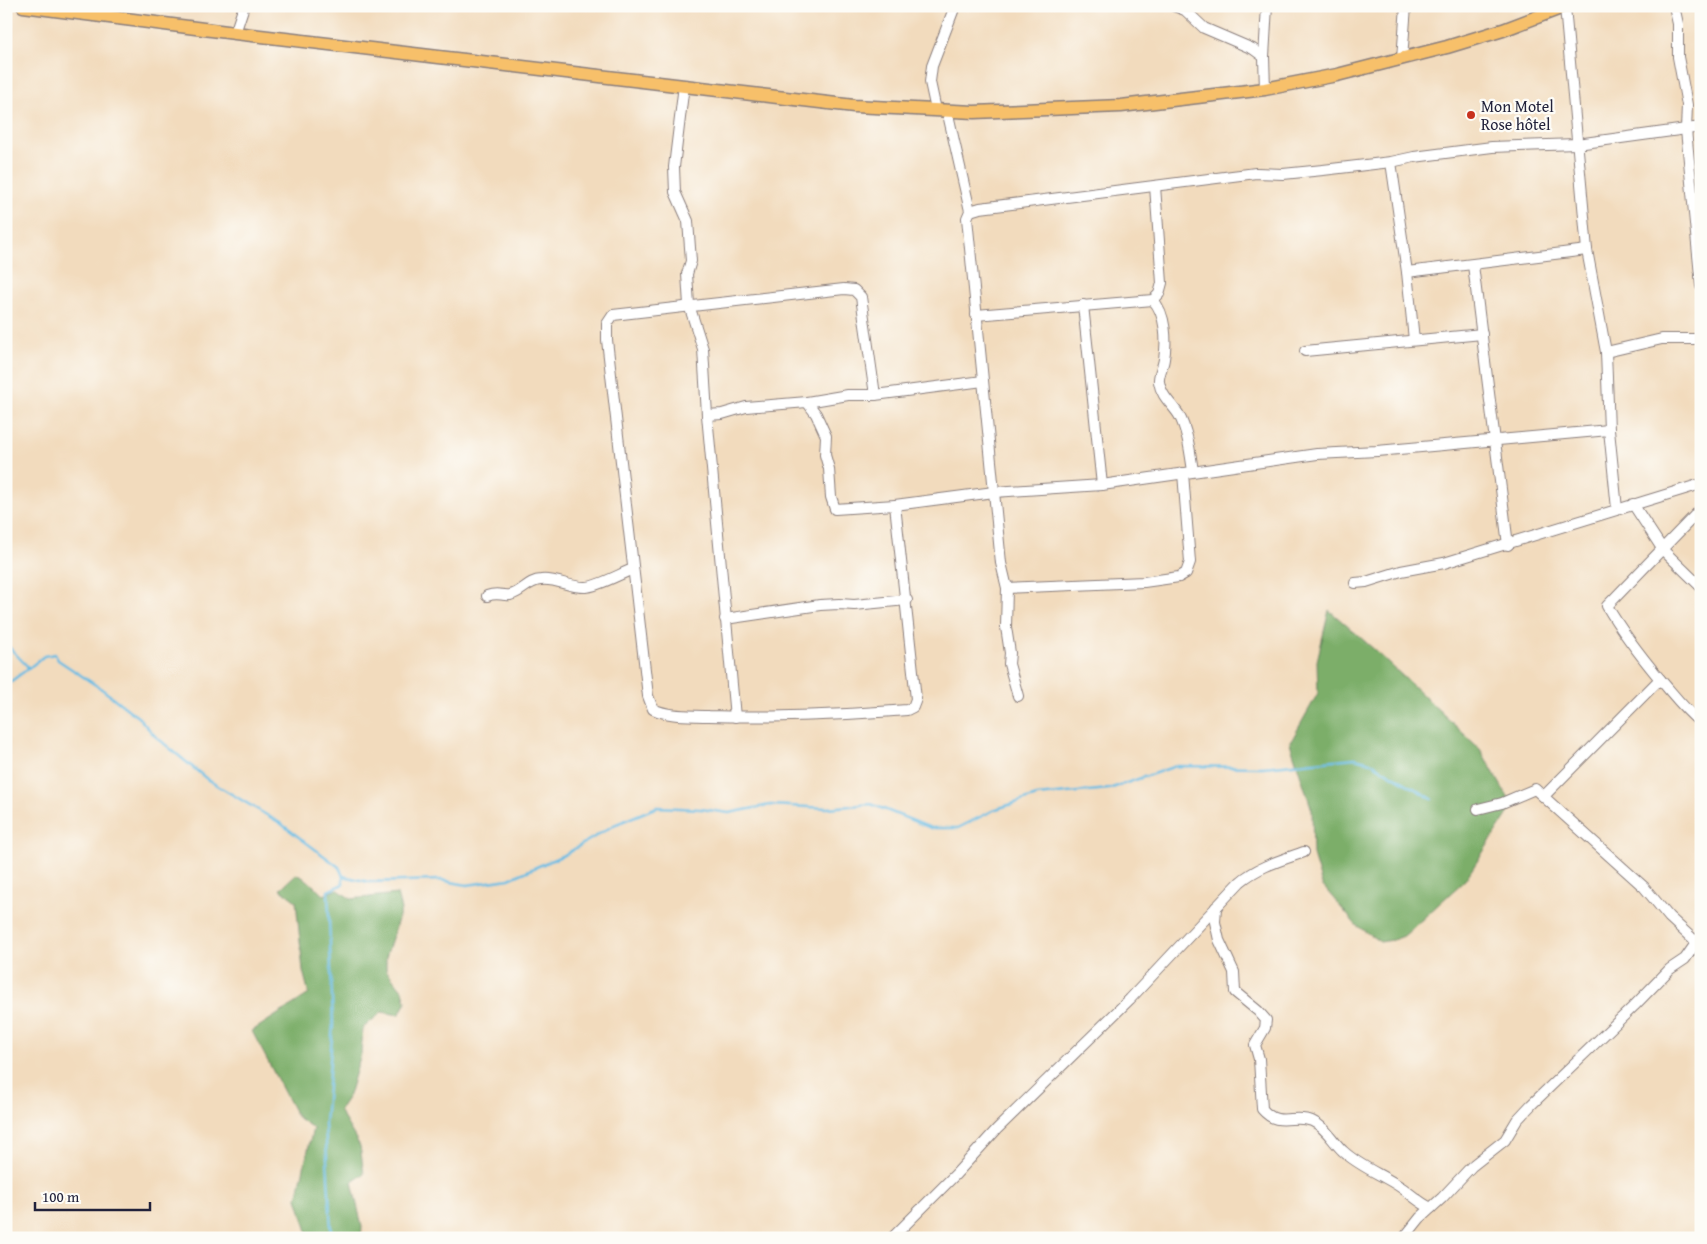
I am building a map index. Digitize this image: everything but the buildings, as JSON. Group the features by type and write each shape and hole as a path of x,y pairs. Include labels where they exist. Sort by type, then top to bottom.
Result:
{"main road":[{"path":"23,6 854,106 1019,111 1121,106 1266,88 1336,75 1478,38 1565,6"}],"street":[{"path":"235,33 244,6"},
{"path":"955,6 932,66 930,82 941,110 970,211 967,218 976,315 1001,563 1007,588 1006,627 1010,653 1009,664 1018,696"},
{"path":"1174,6 1185,10 1204,28 1252,49 1264,57"},
{"path":"1266,88 1264,57 1267,6"},
{"path":"1402,59 1406,6"},
{"path":"1565,6 1587,250 1606,352 1609,430 1617,509"},
{"path":"1674,6 1678,24 1678,57 1687,105 1686,130 1701,286"},
{"path":"684,85 674,167 675,192 688,222 691,261 687,274 689,305 703,349 707,415 735,717"},
{"path":"970,211 980,208 1256,173 1283,174 1391,162 1414,157 1492,147 1577,144 1701,128"},
{"path":"1391,162 1407,272 1414,340"},
{"path":"976,315 1153,300 1159,294 1162,283 1155,186"},
{"path":"1407,272 1587,250"},
{"path":"1473,265 1508,545"},
{"path":"875,395 861,297 854,290 844,289 613,314 607,324 607,340 648,696 653,709 664,714 735,717 860,714 907,710 913,707 916,700 895,505"},
{"path":"1007,588 1144,582 1179,577 1186,573 1190,562 1188,440 1182,422 1162,392 1159,380 1164,359 1165,337 1162,319 1153,300"},
{"path":"1083,305 1102,485"},
{"path":"1305,351 1482,334"},
{"path":"1606,352 1662,339 1701,339"},
{"path":"707,415 722,414 746,407 807,402 848,395 875,395 983,381"},
{"path":"807,402 816,414 826,436 826,455 831,497 835,508 895,505 994,492 1102,485 1317,454 1377,451 1609,430"},
{"path":"1354,583 1366,582 1401,571 1428,567 1508,545 1701,484"},
{"path":"1633,504 1663,550 1701,587"},
{"path":"1701,510 1607,606 1641,657 1682,707 1701,723"},
{"path":"487,596 495,593 510,595 540,579 576,586 594,586 633,569"},
{"path":"726,619 820,605 854,605 906,600"},
{"path":"1544,796 1660,679"},
{"path":"1404,1238 1430,1208 1472,1166 1505,1140 1517,1120 1530,1105 1670,969 1685,959 1694,948 1698,939 1673,921 1644,887 1535,789 1502,803 1478,809"},
{"path":"892,1238 956,1174 997,1129 1130,999 1247,876 1269,864 1304,852"},
{"path":"1216,907 1215,922 1219,940 1234,972 1235,992 1266,1020 1265,1028 1255,1045 1259,1058 1262,1109 1275,1120 1304,1119 1312,1121 1325,1131 1350,1157 1365,1168 1401,1187 1430,1208"}],"green space":[{"path":"1329,610 1376,651 1480,749 1513,806 1465,880 1404,936 1393,940 1380,942 1356,925 1322,885 1313,855 1312,810 1290,743 1318,693 1317,661"},
{"path":"296,874 306,879 324,895 337,889 351,899 397,894 401,910 386,957 386,970 403,991 406,1002 399,1015 382,1012 363,1028 361,1054 349,1095 339,1110 360,1146 364,1174 352,1182 362,1227 361,1238 309,1238 297,1198 313,1128 297,1117 252,1031 309,994 303,971 296,901 280,889"}],"waterway":[{"path":"6,644 29,668 6,685"},
{"path":"29,668 44,656 55,654 58,660 103,690 139,718 155,736 208,780 280,823 339,867 343,876 343,884 328,891 333,1024 325,1124 331,1230 329,1238"},
{"path":"343,876 369,882 440,880 467,885 509,879 566,854 614,825 657,807 701,809 729,813 770,805 828,808 871,804 931,828 958,828 996,809 1037,796 1109,789 1176,766 1263,767 1355,758 1370,762 1432,799"}],"place":[{"name":"Mon Motel Rose hôtel","path":"1471,115"}]}
